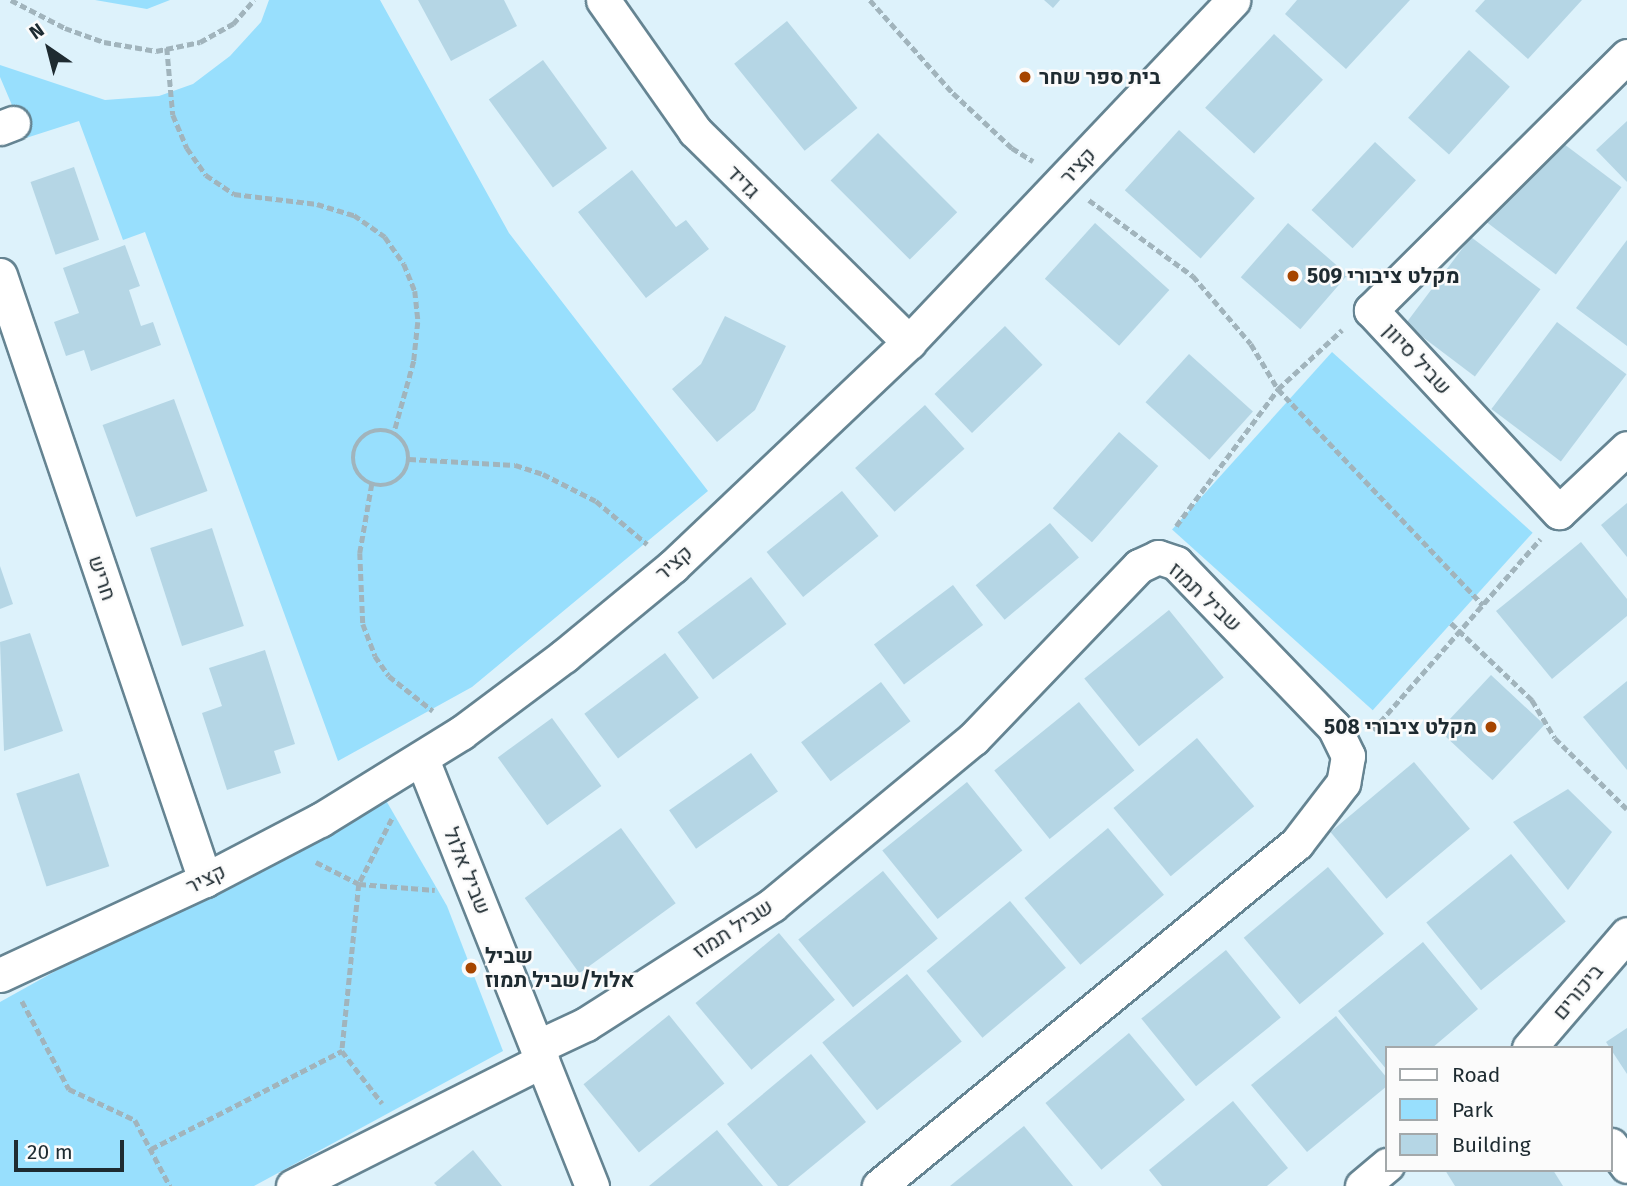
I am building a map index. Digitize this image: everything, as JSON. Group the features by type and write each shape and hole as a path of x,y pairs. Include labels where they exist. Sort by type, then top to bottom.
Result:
{"street":[{"name":"גדיד","path":"603,0 695,131 909,342"},
{"name":"קציר","path":"3,973 205,880 422,759 564,656 673,566 909,342 1233,0"},
{"name":"שביל סיוון","path":"1627,56 1371,310 1559,512 1627,448"},
{"name":"חריש","path":"0,275 205,880"},
{"name":"שביל תמוז","path":"540,1054 772,905 973,739 1139,566 1158,557 1176,564 1334,727 1348,756 1343,783 1297,843 879,1186"},
{"name":"שביל אלול","path":"422,759 592,1186"},
{"name":"ביכורים","path":"1535,1046 1627,934"},
{"path":"293,1186 403,1131 540,1054"},
{"path":"1613,1147 1627,1166"},
{"path":"1362,1186 1386,1166"}],"path":[{"path":"11,0 65,28 104,42 167,48 200,42 222,30 254,0"},
{"path":"870,0 963,102 1012,148 1063,181 1193,276 1251,344 1278,389 1483,605"},
{"path":"167,48 173,115 187,148 206,175 234,194 317,204 354,215 385,237 404,264 415,291 418,322 414,361 394,433"},
{"path":"1158,557 1173,530 1278,389 1326,341"},
{"path":"373,431 394,433 405,442 409,458 397,481 372,484 356,470 355,449 373,431"},
{"path":"409,458 515,465 543,474 596,501 673,566"},
{"path":"372,484 360,553 363,624 375,656 389,676 461,733"},
{"path":"1391,711 1538,541"},
{"path":"1451,624 1532,700 1555,738 1627,809"},
{"path":"394,816 359,884 342,1051 403,1131"},
{"path":"359,884 476,893"},
{"path":"3,973 69,1089 135,1120 170,1186"},
{"path":"151,1149 342,1051"}],"green space":[{"path":"95,0 170,0 147,9"},
{"path":"269,0 380,0 509,233 708,491 472,687 338,761 145,232 123,240 79,121 26,138 0,77 0,65 105,100 159,96 193,84 230,56 261,22"},
{"path":"1332,352 1533,533 1373,710 1172,530"},
{"path":"380,790 447,906 503,1051 254,1186 0,1186 0,1002"}],"building":[{"path":"418,0 504,0 517,26 451,61"},
{"path":"1044,0 1060,0 1053,8"},
{"path":"1297,0 1410,0 1346,69 1285,14"},
{"path":"1485,0 1582,0 1528,59 1475,11"},
{"path":"787,21 857,108 805,151 734,64"},
{"path":"1274,34 1323,80 1254,154 1205,108"},
{"path":"1469,50 1510,87 1449,154 1408,118"},
{"path":"543,60 607,148 553,188 489,99"},
{"path":"1627,121 1627,182 1596,150"},
{"path":"1179,130 1255,198 1201,258 1125,190"},
{"path":"878,133 957,212 910,260 831,180"},
{"path":"1552,135 1621,187 1556,274 1486,222"},
{"path":"1375,142 1416,180 1353,248 1312,210"},
{"path":"74,167 99,240 56,255 31,182"},
{"path":"632,170 676,227 686,220 709,249 646,298 578,212"},
{"path":"1095,223 1169,290 1119,346 1045,279"},
{"name":"מקלט ציבורי 509","path":"1288,223 1348,275 1300,329 1241,277"},
{"path":"1471,237 1540,289 1475,376 1405,324"},
{"path":"1627,240 1627,346 1576,308"},
{"path":"125,245 140,286 129,290 141,326 153,322 161,345 91,371 84,350 66,356 54,322 79,313 63,268"},
{"path":"725,316 786,346 755,410 717,442 672,389 701,364"},
{"path":"1557,322 1626,374 1561,461 1491,409"},
{"path":"1005,326 1043,365 972,433 935,394"},
{"path":"1189,354 1253,412 1209,460 1146,402"},
{"path":"174,399 208,491 136,517 103,425"},
{"path":"925,405 964,449 895,512 855,468"},
{"path":"1119,432 1158,466 1092,542 1053,508"},
{"path":"842,491 879,536 803,597 767,552"},
{"path":"1627,503 1627,557 1601,525"},
{"path":"1050,523 1079,557 1005,620 976,585"},
{"path":"212,528 244,626 182,646 150,548"},
{"path":"1581,542 1627,599 1627,616 1552,679 1496,611"},
{"path":"0,566 13,604 0,609"},
{"path":"751,577 787,624 713,679 678,632"},
{"path":"953,585 983,625 904,685 874,645"},
{"path":"1169,610 1224,678 1139,746 1084,679"},
{"path":"30,633 63,731 4,751 0,642"},
{"path":"265,650 295,744 274,751 281,773 227,790 202,713 222,706 209,668"},
{"path":"665,653 699,698 618,759 584,714"},
{"name":"מקלט ציבורי 508","path":"1491,675 1544,725 1493,780 1439,731"},
{"path":"1627,681 1627,770 1583,717"},
{"path":"881,682 910,721 831,781 801,742"},
{"path":"1079,702 1134,770 1050,839 994,771"},
{"path":"552,718 601,786 547,825 498,757"},
{"path":"1197,738 1254,806 1171,876 1114,808"},
{"path":"751,753 778,792 696,849 669,810"},
{"path":"1414,762 1470,829 1386,899 1331,832"},
{"path":"79,773 109,866 47,887 16,793"},
{"path":"967,782 1022,850 938,919 882,851"},
{"path":"1568,789 1612,832 1568,890 1513,822"},
{"path":"621,828 676,903 579,973 525,898"},
{"path":"1108,828 1164,895 1080,965 1025,898"},
{"path":"1511,854 1566,922 1481,990 1426,923"},
{"path":"1328,867 1384,934 1300,1004 1244,938"},
{"path":"883,871 938,939 853,1007 798,940"},
{"path":"1010,901 1066,968 982,1038 927,971"},
{"path":"779,933 835,1000 751,1070 696,1003"},
{"path":"1423,942 1478,1009 1434,1046 1386,1046 1386,1069 1338,1011"},
{"path":"1226,950 1281,1018 1196,1086 1141,1019"},
{"path":"907,974 962,1042 877,1110 822,1043"},
{"path":"669,1015 724,1083 639,1153 584,1084"},
{"path":"1336,1016 1386,1077 1386,1087 1307,1152 1251,1085"},
{"path":"1627,1028 1627,1074 1613,1053 1613,1046 1609,1046 1606,1042"},
{"path":"1129,1033 1185,1100 1101,1170 1046,1103"},
{"path":"811,1054 866,1122 788,1186 778,1186 727,1124"},
{"path":"1233,1101 1288,1168 1267,1186 1162,1186 1149,1170"},
{"path":"1024,1126 1073,1186 950,1186"},
{"path":"717,1130 763,1186 649,1186"},
{"path":"473,1150 502,1186 437,1186 434,1183"},
{"path":"1446,1172 1554,1172 1563,1186 1455,1186"}],"place":[{"name":"בית ספר שחר","path":"1025,77"},
{"name":"מקלט ציבורי 509","path":"1293,276"},
{"name":"מקלט ציבורי 508","path":"1491,727"},
{"name":"שביל אלול/שביל תמוז","path":"471,968"}]}
